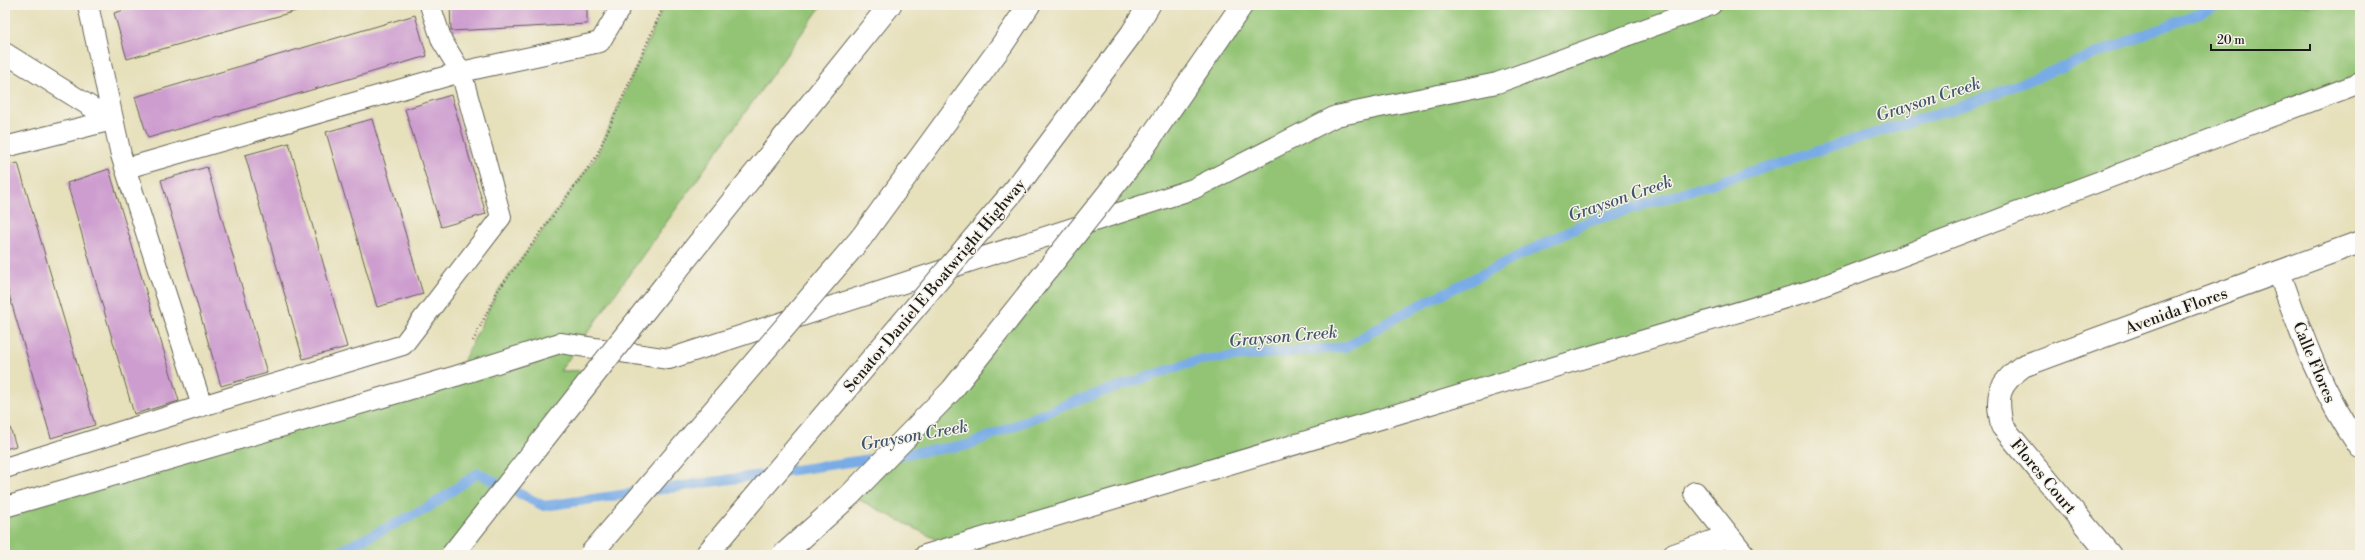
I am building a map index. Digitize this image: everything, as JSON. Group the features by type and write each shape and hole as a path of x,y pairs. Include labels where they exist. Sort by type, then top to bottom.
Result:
{"main road":[{"path":"858,45 881,5"},
{"path":"452,555 665,285 890,5"},
{"path":"590,555 861,238 1002,45 1029,5"},
{"name":"Senator Daniel E Boatwright Highway","path":"706,555 1017,187 1132,33 1149,5"},
{"path":"1140,153 1226,5"},
{"path":"782,555 850,495 952,390 1140,153 1242,5"},
{"name":"Avenida Flores","path":"2001,390 2008,377 2023,366 2360,242"},
{"name":"Calle Flores","path":"2279,272 2308,355 2340,420 2360,448"},
{"name":"Flores Court","path":"2001,390 1997,402 2002,426 2110,555"},
{"path":"1695,493 1744,555"},
{"path":"1674,555 1729,536"}],"lane":[{"path":"88,5 112,120 202,406"},
{"path":"5,468 403,345 501,217 461,72 442,41 430,5"},
{"path":"127,168 461,72 600,42 622,5"},
{"path":"5,507 456,376 560,343 669,358 1193,189 1336,116 1497,82 1680,10 1711,5"},
{"path":"5,53 112,120"},
{"path":"925,555 1812,290 2360,83"},
{"path":"5,147 112,120"}],"path":[{"path":"456,376 497,292 596,157 664,5"}],"green space":[{"path":"664,5 822,5 560,371 598,370 452,555 5,555 5,507 456,376 497,292 596,157"},
{"path":"1242,5 2360,5 2360,83 1812,290 949,546 850,495 952,390"}],"building":[{"path":"142,5 317,5 127,59 114,13"},
{"path":"450,5 587,5 587,24 451,31"},
{"path":"415,15 427,56 148,138 135,97"},
{"path":"451,95 486,214 441,227 405,109"},
{"path":"372,119 423,294 377,307 326,132"},
{"path":"289,143 347,347 303,359 245,155"},
{"path":"18,163 95,425 51,438 5,281 5,166"},
{"path":"207,167 267,373 221,386 161,180"},
{"path":"109,169 179,401 134,414 67,183"},
{"path":"5,412 16,446 5,449"}],"waterway":[{"name":"Grayson Creek","path":"332,555 429,507 478,473 544,506 968,445 1069,403 1199,360 1346,347 1398,316 1585,223 1969,104 2220,5"}]}
